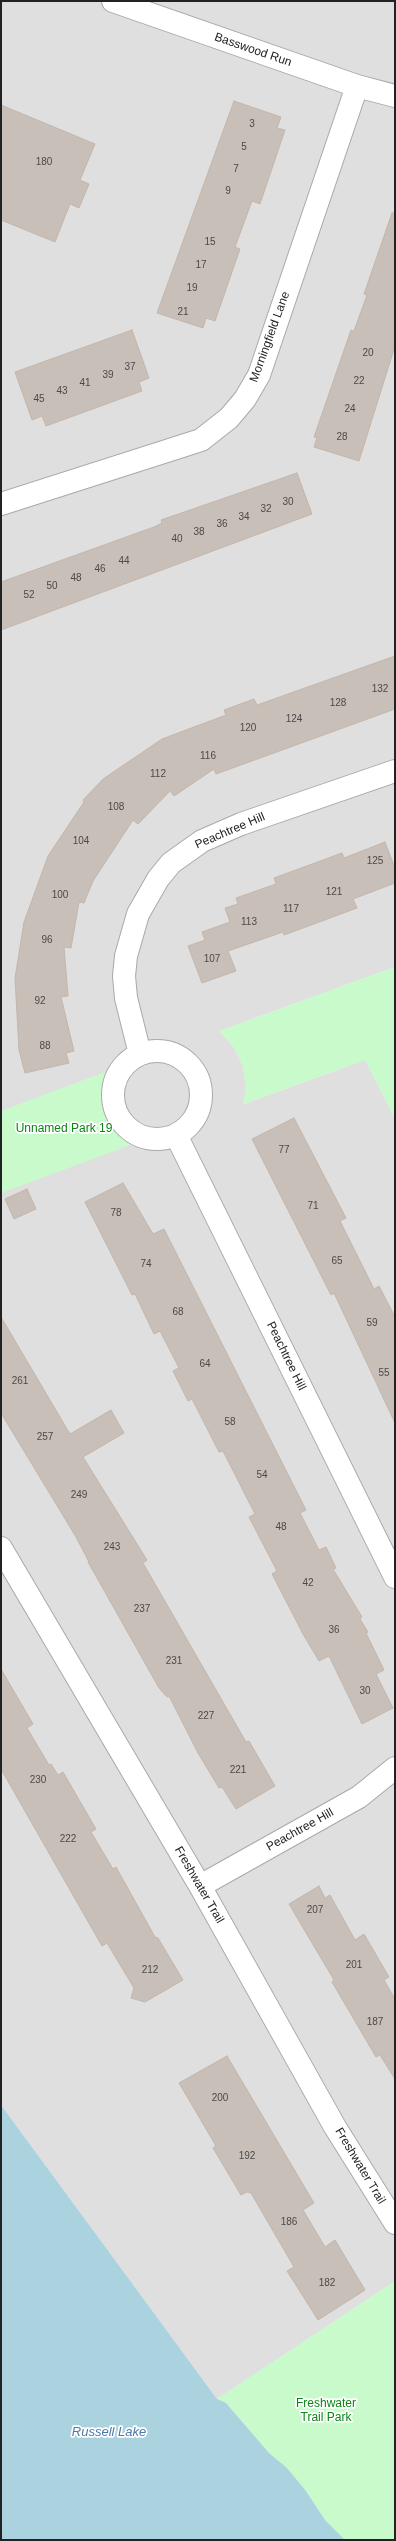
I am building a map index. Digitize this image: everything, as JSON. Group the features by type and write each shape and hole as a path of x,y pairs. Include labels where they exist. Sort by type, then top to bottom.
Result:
{"street":[{"name":"Basswood Run","path":"113,1 357,86 395,96"},
{"name":"Morningfield Lane","path":"1,504 201,440 229,418 246,399 259,375 357,86"},
{"name":"Peachtree Hill","path":"140,1054 126,998 124,976 126,956 138,914 158,879 171,863 202,841 241,824 395,771"},
{"path":"155,1051 170,1052 184,1059 196,1075 200,1084 202,1100 197,1114 188,1126 176,1135 155,1139 135,1133 124,1125 117,1112 113,1100 114,1085 119,1073 128,1062 140,1054 155,1051"},
{"name":"Peachtree Hill","path":"176,1135 395,1577"},
{"name":"Freshwater Trail","path":"1,1548 200,1886 335,2127 395,2223"},
{"name":"Peachtree Hill","path":"200,1886 359,1797 395,1768"}],"shaded area":[{"path":"1,1 395,1 395,967 219,1031 233,1046 243,1066 246,1087 244,1104 365,1060 395,1118 395,2281 217,2399 1,2105"}],"green space":[{"path":"395,967 395,1118 365,1060 243,1104 246,1087 243,1066 233,1046 219,1031"},
{"name":"Unnamed Park 19","path":"105,1072 104,1094 109,1114 118,1130 133,1144 1,1193 1,1111"},
{"name":"Freshwater Trail Park","path":"395,2281 395,2540 345,2540 325,2520 306,2491 287,2468 269,2453 226,2403 217,2399"}],"water":[{"name":"Russell Lake","path":"1,2105 217,2399 226,2403 269,2453 287,2468 306,2491 325,2520 345,2540 1,2540"}],"building":[{"path":"234,101 281,117 277,128 285,130 260,204 252,201 235,247 240,249 215,321 206,318 203,328 157,313"},
{"path":"1,105 95,144 80,180 89,184 79,208 70,204 55,242 1,220"},
{"path":"392,213 395,213 395,346 359,461 314,447 317,438 314,437 351,330 354,331 367,295 364,294"},
{"path":"132,330 149,378 139,382 142,391 46,426 42,416 32,420 15,372"},
{"path":"297,473 312,514 1,630 1,582 154,527 162,523 161,520"},
{"path":"395,656 395,709 216,774 214,769 174,796 170,791 138,824 133,820 93,881 84,903 79,902 71,948 64,947 68,996 61,997 74,1051 66,1053 69,1063 25,1073 19,1050 15,978 24,922 48,856 84,802 83,800 103,779 162,739 226,715 224,710 254,699 257,705"},
{"path":"385,842 395,868 395,883 353,899 357,908 284,935 283,932 228,951 236,971 202,983 188,946 205,940 202,932 230,922 225,908 238,904 236,898 276,884 274,878 342,853 344,858"},
{"path":"294,1118 346,1218 340,1221 374,1289 379,1286 395,1317 395,1423 334,1293 331,1295 252,1139"},
{"path":"123,1183 153,1234 164,1229 306,1510 300,1513 319,1550 326,1547 336,1568 333,1569 362,1617 360,1619 368,1632 366,1633 384,1670 376,1674 393,1708 362,1724 329,1656 319,1661 303,1634 272,1574 277,1571 249,1517 255,1514 223,1451 219,1452 192,1399 188,1401 173,1371 179,1368 160,1331 154,1334 135,1294 132,1295 85,1202"},
{"path":"27,1189 36,1209 14,1219 5,1199"},
{"path":"1,1317 70,1434 111,1410 124,1433 83,1457 147,1560 143,1563 246,1742 249,1741 275,1786 236,1809 222,1787 219,1788 198,1753 169,1696 167,1697 159,1688 88,1562 76,1537 1,1413"},
{"path":"1,1669 33,1724 27,1728 49,1765 51,1764 58,1775 63,1772 96,1829 91,1832 113,1869 116,1867 155,1937 158,1938 183,1980 145,2002 131,1998 134,1988 107,1943 102,1946 1,1769"},
{"path":"319,1886 325,1898 330,1895 355,1940 364,1934 389,1977 384,1980 395,1999 395,2079 380,2055 376,2057 332,1982 334,1980 289,1904"},
{"path":"227,2056 314,2203 303,2210 325,2247 335,2240 365,2290 318,2320 287,2271 294,2267 251,2193 247,2192 241,2195 213,2148 216,2146 179,2083"}]}
